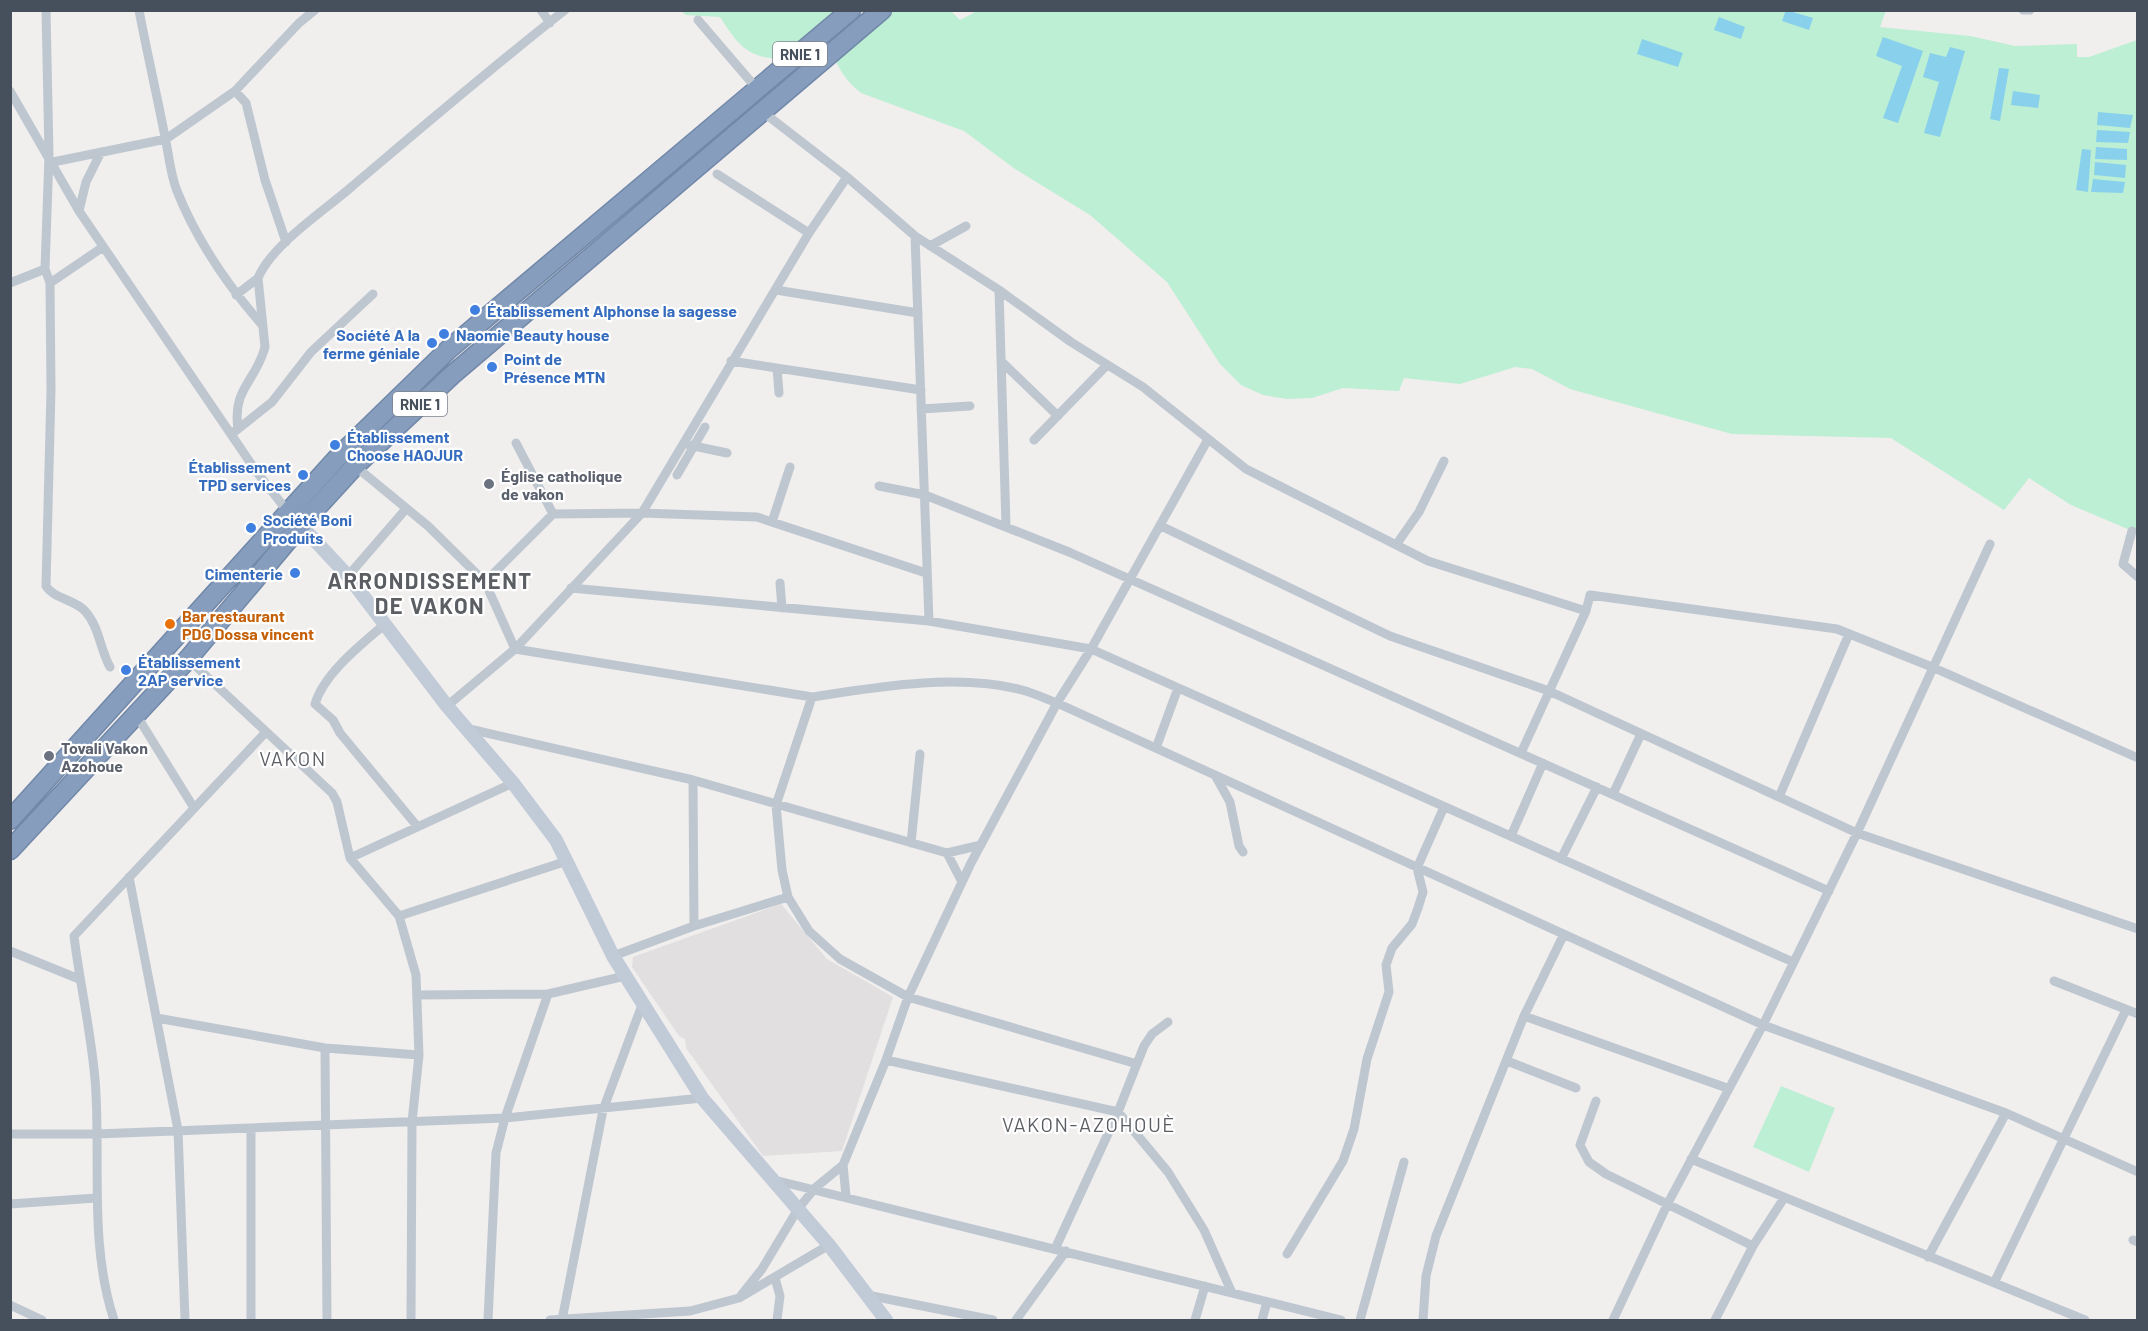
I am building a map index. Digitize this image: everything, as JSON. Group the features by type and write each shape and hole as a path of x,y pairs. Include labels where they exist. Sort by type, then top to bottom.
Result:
{"highway":[{"name":"RNIE 1","path":"10,850 188,659 347,448 420,376 851,10"},
{"name":"RNIE 1","path":"10,820 294,519 452,375 882,10"}],"main road":[{"path":"294,519 348,576 447,706 513,783 556,840 613,956 702,1098 830,1245 886,1320"}],"street":[{"path":"46,10 51,159 45,269 50,283 51,390 46,586 50,592 67,598 83,609 96,631 102,653 110,667"},
{"path":"139,10 166,139 170,169 177,192 210,257 236,295 263,326"},
{"path":"51,159 166,139 236,91 299,23 315,10"},
{"path":"541,10 550,23"},
{"path":"234,431 236,403 262,358 265,347 258,278 262,268 286,242 565,10"},
{"path":"2023,10 2030,10"},
{"path":"698,20 758,90"},
{"path":"10,91 103,247 294,519"},
{"path":"236,91 246,103 265,180 286,242"},
{"path":"763,112 847,177 915,236 1143,387 1207,441 1246,469 1428,561 1586,611"},
{"path":"80,211 86,182 101,152"},
{"path":"717,174 809,233"},
{"path":"677,475 689,445 731,362 809,233 847,177"},
{"path":"930,246 966,226"},
{"path":"915,236 929,621"},
{"path":"50,283 103,247"},
{"path":"10,283 45,269"},
{"path":"236,295 258,278"},
{"path":"776,290 918,313"},
{"path":"999,290 1006,526"},
{"path":"234,431 272,402 311,352 373,294"},
{"path":"1001,361 1058,416"},
{"path":"731,362 921,390"},
{"path":"1034,440 1107,365"},
{"path":"777,368 779,393"},
{"path":"921,409 970,406"},
{"path":"447,706 515,649 642,513 689,445 705,427"},
{"path":"846,1196 843,1165 886,1060 908,997 962,882 1057,703 1091,649 1207,441"},
{"path":"516,443 553,514"},
{"path":"689,445 727,453"},
{"path":"1396,545 1419,512 1444,461"},
{"path":"354,466 405,510 428,526 485,582 515,649"},
{"path":"772,522 790,467"},
{"path":"879,486 924,495 1006,526 1130,579 1829,891"},
{"path":"348,576 405,510"},
{"path":"485,582 553,514 642,513 757,517 926,573"},
{"path":"1161,526 1390,636 1549,691 1857,833 2138,929"},
{"path":"2132,531 2123,564 2138,577"},
{"path":"1613,1320 1668,1203 1727,1088 1763,1025 1829,891 1990,544"},
{"path":"780,583 782,608"},
{"path":"571,588 929,621 1091,649 1793,962"},
{"path":"1521,753 1586,611 1590,595 1837,629 1932,667 2138,758"},
{"path":"385,624 343,662 318,694 315,704 333,720 340,733 417,826"},
{"path":"1779,797 1849,634"},
{"path":"515,649 812,697 860,689 933,683 986,684 1022,690 1057,703 1763,1025 2006,1113 2138,1172"},
{"path":"188,659 332,793 337,802 350,858 399,916 416,975 417,996 418,1055 412,1122 411,1320"},
{"path":"1156,748 1178,688"},
{"path":"812,697 776,805 782,870 788,897 809,931 840,959 908,997 1137,1064"},
{"path":"137,716 194,808"},
{"path":"465,728 693,780 947,853 981,845"},
{"path":"114,1320 104,1289 96,1198 96,1092 74,936 266,732"},
{"path":"1612,794 1641,735"},
{"path":"911,843 920,754"},
{"path":"1510,836 1543,763"},
{"path":"1215,775 1230,802 1239,846 1243,852"},
{"path":"693,780 694,926"},
{"path":"350,858 513,783"},
{"path":"1561,859 1597,787"},
{"path":"1287,1254 1343,1161 1354,1129 1367,1059 1389,992 1386,965 1392,948 1412,924 1423,891 1417,868 1444,807"},
{"path":"947,853 962,882"},
{"path":"399,916 567,861"},
{"path":"129,877 178,1130 185,1320"},
{"path":"613,956 694,926 788,897"},
{"path":"1423,1320 1426,1276 1436,1236 1524,1016 1564,934"},
{"path":"10,951 79,979"},
{"path":"417,996 548,994 625,976"},
{"path":"2054,981 2138,1014"},
{"path":"488,1320 496,1153 505,1118 548,994"},
{"path":"562,1320 603,1110 642,1005"},
{"path":"1994,1283 2126,1010"},
{"path":"1524,1016 1727,1088"},
{"path":"157,1018 326,1048 418,1055"},
{"path":"1055,1249 1118,1112 1137,1064 1152,1034 1168,1022"},
{"path":"326,1048 327,1320"},
{"path":"886,1060 1118,1112 1168,1172 1204,1230 1232,1293"},
{"path":"1507,1061 1576,1088"},
{"path":"10,1134 97,1134 505,1118 603,1110 702,1098"},
{"path":"1596,1101 1580,1145 1585,1157 1606,1174 1754,1246"},
{"path":"1928,1257 2006,1113"},
{"path":"251,1128 251,1320"},
{"path":"1691,1159 2085,1320"},
{"path":"1360,1320 1404,1162"},
{"path":"739,1298 762,1269 798,1209 815,1188 843,1165"},
{"path":"774,1180 815,1188 1341,1320"},
{"path":"10,1204 96,1198"},
{"path":"1715,1320 1754,1246 1784,1198"},
{"path":"550,1320 690,1311 739,1298 830,1245"},
{"path":"1016,1320 1066,1251"},
{"path":"775,1278 780,1296 777,1320"},
{"path":"1196,1320 1205,1286"},
{"path":"867,1294 993,1320"},
{"path":"1262,1320 1267,1302"},
{"path":"10,1305 42,1320"}],"shaded area":[{"path":"781,904 827,959 893,997 842,1151 763,1156 686,1048 685,1039 679,1036 632,967 633,957"}],"green space":[{"path":"877,10 951,11 960,20 979,10 1886,10 1880,27 1970,36 2015,46 2077,44 2077,57 2089,57 2137,40 2137,533 2071,505 2029,478 2004,510 1891,438 1732,434 1570,389 1532,369 1515,367 1460,384 1404,378 1399,391 1343,388 1312,398 1287,399 1263,395 1241,385 1220,364 1167,282 1090,215 1015,169 964,131 861,93 851,84 839,68 832,49"},
{"path":"681,11 842,11 784,59 761,56 745,48 720,17 686,15"},
{"path":"1781,1086 1835,1108 1809,1172 1753,1147"}],"water":[{"path":"1786,10 1813,18 1809,30 1782,21"},
{"path":"1719,17 1745,27 1741,39 1714,30"},
{"path":"1883,37 1923,51 1898,123 1883,118 1902,66 1876,56"},
{"path":"1642,39 1683,53 1678,67 1637,54"},
{"path":"1950,47 1965,51 1940,137 1924,133 1939,82 1923,77 1930,53 1946,57"},
{"path":"1999,68 2009,69 2000,121 1990,119"},
{"path":"2013,91 2040,95 2038,108 2011,105"},
{"path":"2098,112 2133,115 2130,128 2097,125"},
{"path":"2097,130 2130,132 2128,143 2096,142"},
{"path":"2096,147 2127,149 2127,160 2095,159"},
{"path":"2082,149 2091,150 2088,192 2076,190"},
{"path":"2095,162 2126,165 2125,178 2094,175"},
{"path":"2093,179 2125,182 2123,193 2091,192"}],"place":[{"name":"Établissement Alphonse la sagesse","path":"475,310"},
{"name":"Naomie Beauty house","path":"444,334"},
{"name":"Société A la ferme géniale","path":"432,343"},
{"name":"Point de Présence MTN","path":"492,367"},
{"name":"Établissement Choose HAOJUR","path":"335,445"},
{"name":"Établissement TPD services","path":"303,475"},
{"name":"Église catholique de vakon","path":"489,484"},
{"name":"Société Boni Produits","path":"251,528"},
{"name":"Cimenterie","path":"295,573"},
{"name":"Bar restaurant PDG Dossa vincent","path":"170,624"},
{"name":"Établissement 2AP service","path":"126,670"},
{"name":"Tovali Vakon Azohoue","path":"49,756"}],"district":[{"name":"ARRONDISSEMENT DE VAKON","path":"430,592"},
{"name":"VAKON","path":"293,758"},
{"name":"VAKON-AZOHOUÈ","path":"1089,1124"}]}
